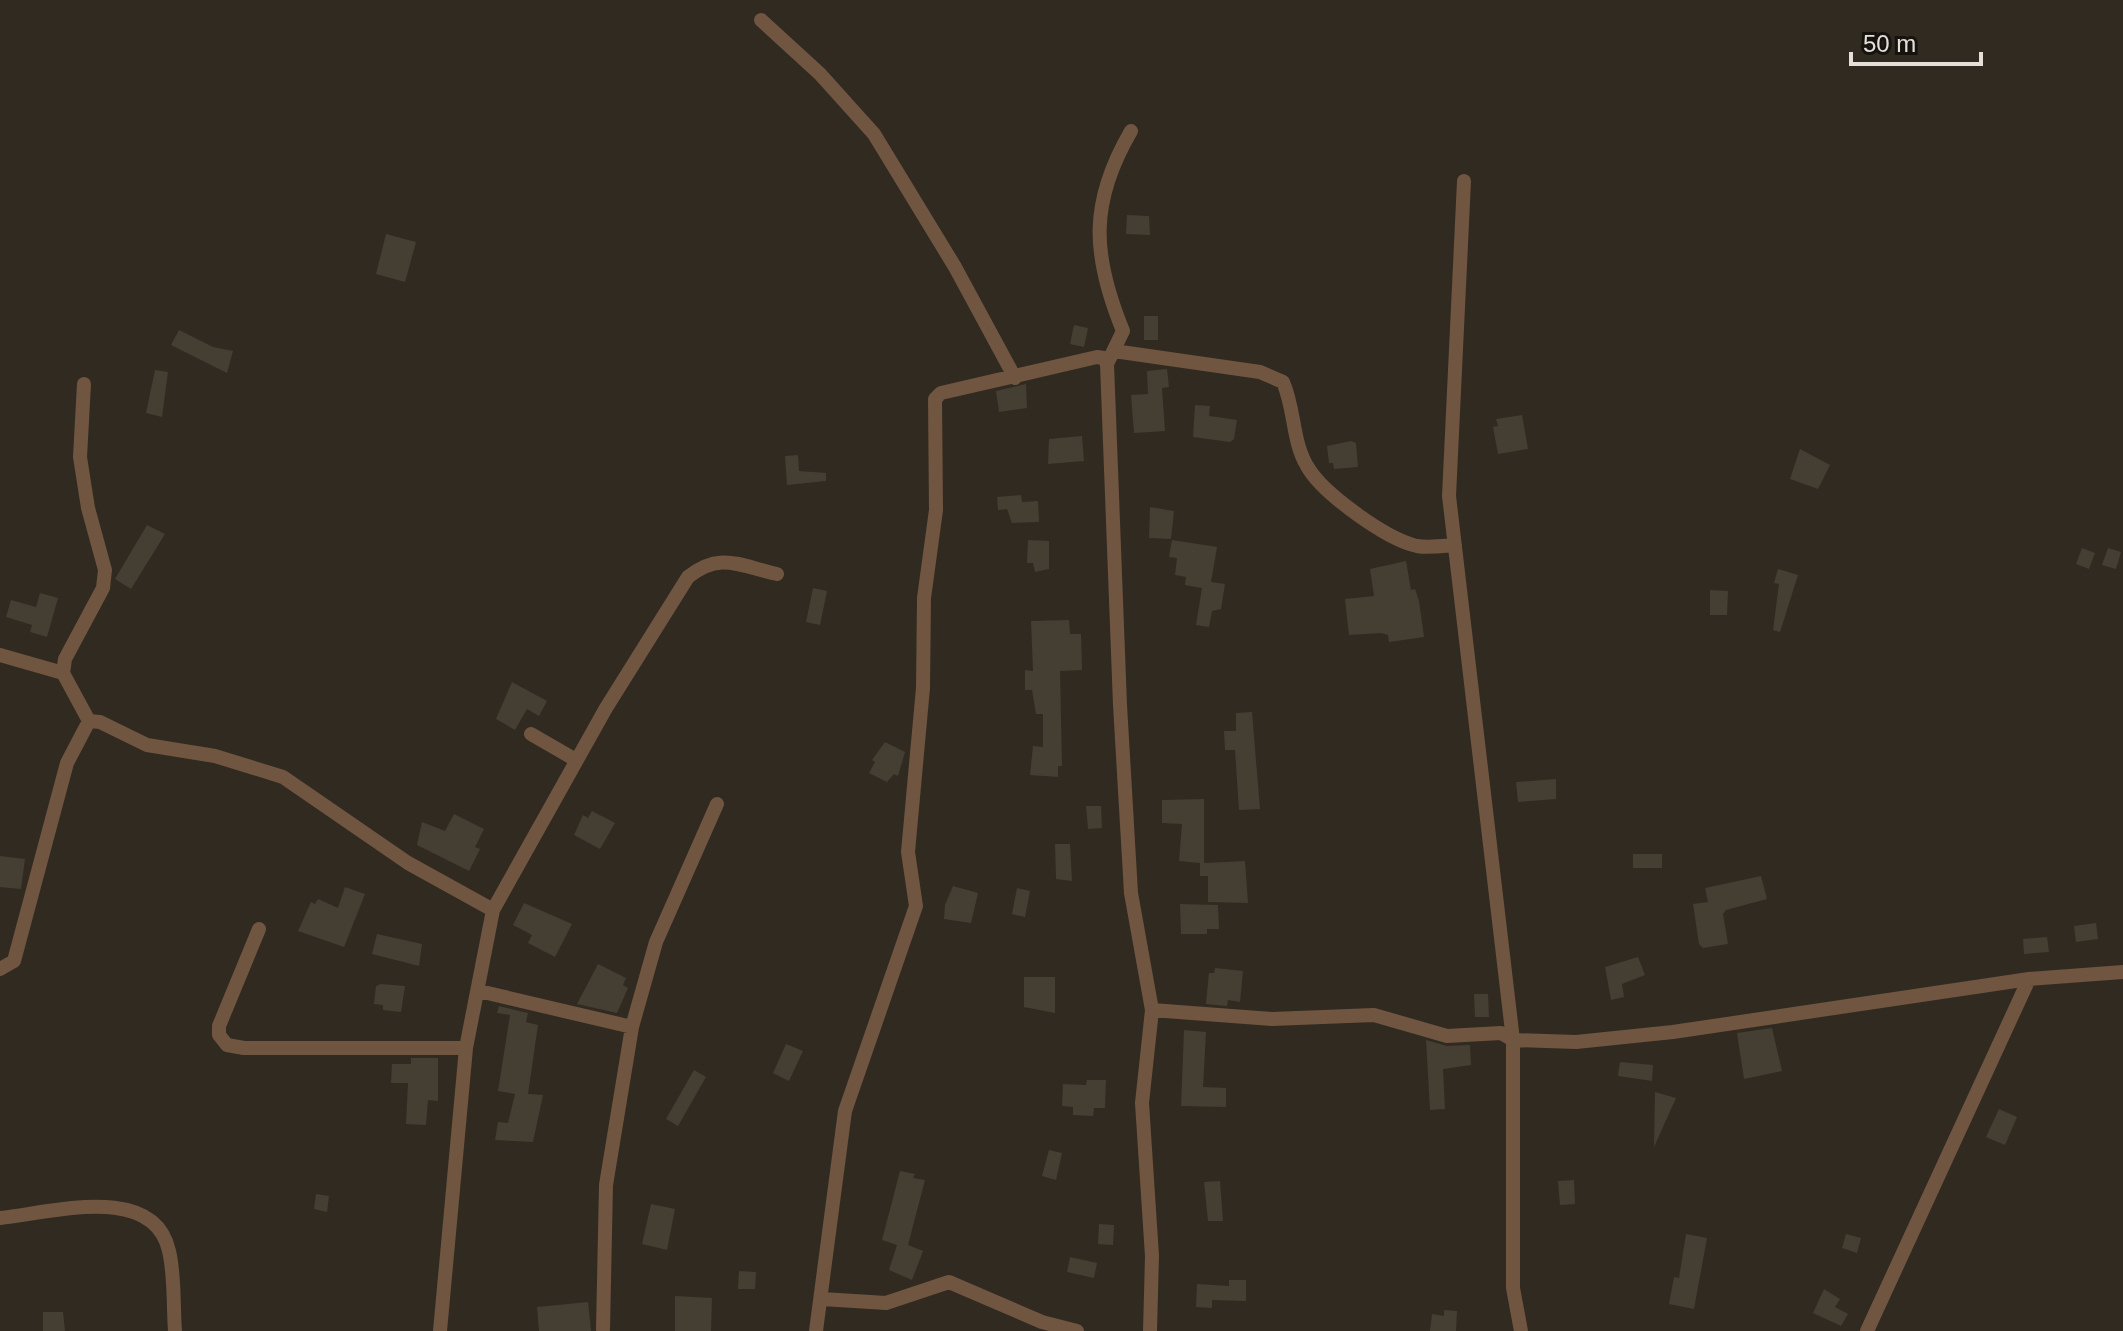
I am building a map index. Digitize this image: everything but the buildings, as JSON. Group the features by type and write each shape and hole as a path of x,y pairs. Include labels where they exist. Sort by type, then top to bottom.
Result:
{"street":[{"path":"761,20 820,74 874,134 955,267 1015,378"},
{"path":"1131,131 1113,162 1101,203 1099,255 1123,331 1110,358 1120,705 1131,893 1152,1010 1142,1103 1152,1256 1150,1331"},
{"path":"1464,181 1449,496 1513,1040 1513,1288 1521,1331"},
{"path":"816,1331 845,1111 916,906 908,852 923,688 924,598 936,510 935,399 941,393 1097,357 1260,372 1283,382 1293,403 1298,442 1307,467 1332,493 1394,536 1419,546 1455,545"},
{"path":"84,384 80,457 88,508 105,570 103,588 65,659 63,673 89,721"},
{"path":"440,1331 466,1048 493,910 576,760 688,577 705,563 721,561 777,574"},
{"path":"0,655 63,673"},
{"path":"89,721 100,722 147,745 215,756 283,777 408,863 493,910"},
{"path":"0,969 14,961 67,763 89,721"},
{"path":"531,734 576,760"},
{"path":"603,1329 606,1185 632,1027 656,942 717,804"},
{"path":"259,929 219,1026 219,1035 227,1045 244,1048 466,1048"},
{"path":"1152,1010 1272,1019 1374,1015 1447,1036 1501,1033 1513,1040 1576,1042 1673,1032 2029,979 2123,972"},
{"path":"1867,1331 2029,979"},
{"path":"479,991 632,1027"},
{"path":"0,1218 115,1206 146,1215 158,1224 169,1250 175,1331"},
{"path":"822,1299 886,1303 949,1282 1042,1322 1077,1331"}]}
